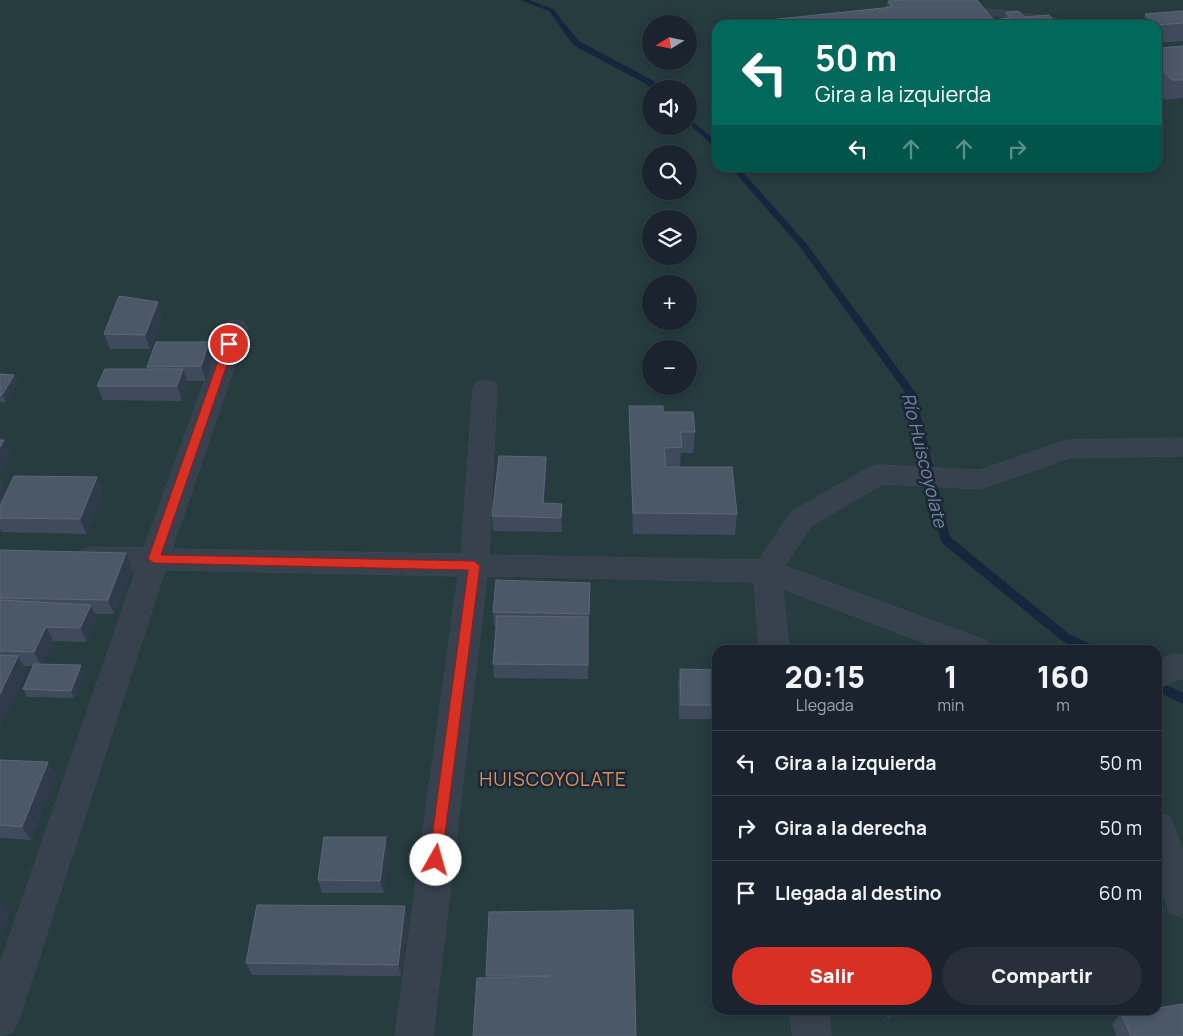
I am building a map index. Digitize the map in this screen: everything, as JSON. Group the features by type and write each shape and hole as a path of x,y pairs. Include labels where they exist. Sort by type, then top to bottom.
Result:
{"street":[{"path":"0,1019 154,559 236,327"},
{"path":"414,1036 474,566 484,388"},
{"path":"774,645 767,571 801,519 879,474 980,480 1067,449 1183,447"},
{"path":"67,557 767,571 963,645"},
{"path":"1162,840 1183,901"},
{"path":"810,1015 812,1036"}],"lane":[{"path":"952,10 978,10 1040,20"},
{"path":"1162,23 1183,21"}],"green space":[{"path":"0,0 1183,0 1183,1036 0,1036"}],"building":[{"path":"977,0 994,20 769,20 892,7 888,1"},
{"path":"1018,11 1025,17 1049,15 1054,20 994,20 1010,18 1006,12"},
{"path":"1183,11 1183,23 1162,25 1162,20 1151,20 1145,14"},
{"path":"1183,46 1183,80 1172,80 1162,69 1162,48"},
{"path":"119,296 158,302 145,335 104,334"},
{"path":"156,342 209,342 201,366 147,367"},
{"path":"105,369 183,369 177,386 97,386"},
{"path":"0,374 14,375 2,395 0,395"},
{"path":"629,406 663,406 663,412 693,412 695,432 680,432 682,447 664,448 666,467 732,467 737,514 633,513"},
{"path":"499,456 546,457 543,503 562,504 561,518 492,516"},
{"path":"14,476 97,477 80,519 0,518 0,506"},
{"path":"0,550 126,553 108,600 0,598"},
{"path":"496,580 590,583 589,614 493,612"},
{"path":"0,600 91,605 80,628 46,627 34,652 0,651"},
{"path":"497,616 588,617 588,665 493,664"},
{"path":"0,655 18,656 0,694"},
{"path":"34,664 81,665 71,691 23,689"},
{"path":"680,669 712,670 712,705 681,705"},
{"path":"0,760 48,762 22,827 0,825"},
{"path":"324,837 386,837 380,881 318,880"},
{"path":"257,905 405,906 398,965 246,963"},
{"path":"633,910 636,1036 473,1036 477,978 549,976 486,976 489,912"},
{"path":"1183,1004 1183,1036 1131,1036 1122,1015 1162,1015 1162,1007"}],"waterway":[{"name":"Río Huiscoyolate","path":"523,0 551,10 576,43 645,80"},
{"name":"Río Huiscoyolate","path":"697,128 712,142"},
{"name":"Río Huiscoyolate","path":"739,172 803,245 910,392 945,539 1065,637 1080,645"},
{"name":"Río Huiscoyolate","path":"1162,688 1183,699"}],"district":[{"name":"HUISCOYOLATE","path":"553,779"}],"route":[{"path":"229,344 154,559 474,566 436,860"}]}
